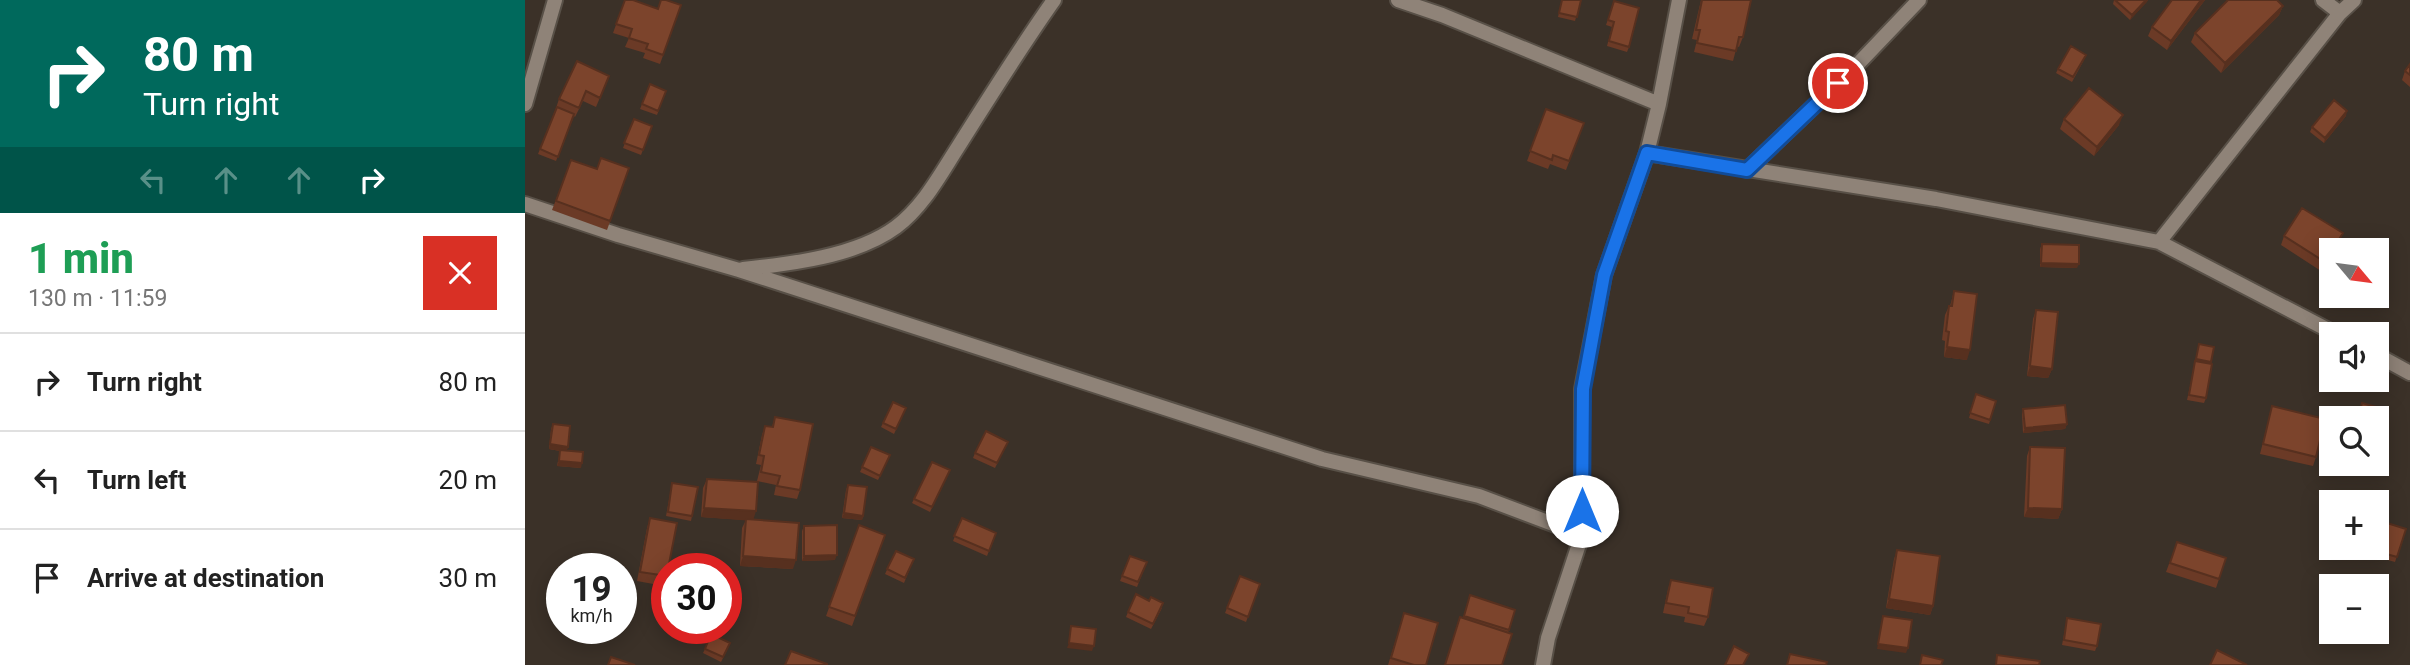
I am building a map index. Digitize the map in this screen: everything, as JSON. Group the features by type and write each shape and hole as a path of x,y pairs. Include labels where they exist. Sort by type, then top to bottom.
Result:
{"street":[{"path":"525,104 555,0"},
{"path":"739,270 819,258 867,242 896,227 924,199 1053,0"},
{"path":"1398,0 1442,15 1659,104"},
{"path":"1543,665 1548,638 1582,535 1583,389 1604,275 1647,153 1679,0"},
{"path":"1747,170 1857,65 1919,0"},
{"path":"2323,0 2340,13"},
{"path":"2159,242 2340,13 2354,0"},
{"path":"1647,153 1936,199 2159,242 2319,325"},
{"path":"525,205 739,270 1231,427 1322,459 1479,496 1582,535"},
{"path":"2389,362 2410,373"}],"building":[{"path":"625,0 633,0 658,9 661,0 681,5 663,55 646,49 648,44 629,38 632,29 616,24"},
{"path":"1562,0 1581,0 1577,17 1559,13"},
{"path":"1702,0 1751,0 1743,37 1739,37 1736,51 1697,43 1700,30 1696,30"},
{"path":"2115,0 2146,0 2132,15"},
{"path":"2172,0 2201,0 2171,41 2152,27"},
{"path":"2228,0 2277,0 2283,6 2225,63 2195,33"},
{"path":"1614,1 1639,8 1629,47 1609,41 1614,22 1608,20"},
{"path":"2071,46 2086,55 2073,77 2058,69"},
{"path":"577,61 609,76 600,98 586,91 579,108 559,99"},
{"path":"650,84 666,91 658,111 642,104"},
{"path":"2089,88 2123,115 2097,147 2064,119"},
{"path":"2334,100 2347,111 2325,138 2312,127"},
{"path":"557,107 574,114 558,157 540,149"},
{"path":"1546,109 1584,123 1569,161 1553,155 1552,160 1530,151"},
{"path":"634,119 652,126 643,150 624,143"},
{"path":"601,158 629,168 610,221 556,201 571,160 597,169"},
{"path":"2302,208 2343,233 2340,238 2319,238 2319,258 2284,236"},
{"path":"2042,244 2079,245 2079,264 2041,263"},
{"path":"1954,291 1977,294 1970,350 1947,347 1949,306 1952,306"},
{"path":"2036,310 2058,312 2052,369 2030,366"},
{"path":"2199,344 2214,347 2211,362 2196,359"},
{"path":"2195,361 2212,364 2206,398 2189,395"},
{"path":"1976,394 1996,401 1990,420 1970,413"},
{"path":"893,402 906,408 896,429 883,423"},
{"path":"2065,405 2067,424 2025,428 2023,409"},
{"path":"2272,406 2319,418 2316,457 2263,444"},
{"path":"775,417 813,424 800,490 777,486 780,476 761,472 764,456 759,455 765,426 773,427"},
{"path":"553,424 570,426 568,447 550,444"},
{"path":"986,431 1008,442 997,463 975,453"},
{"path":"871,447 890,455 880,476 862,467"},
{"path":"2030,447 2065,448 2062,509 2028,508"},
{"path":"560,450 583,452 582,463 559,461"},
{"path":"932,462 950,470 932,507 914,499"},
{"path":"707,479 758,482 756,511 704,508"},
{"path":"672,483 698,487 692,516 668,512"},
{"path":"848,485 867,487 863,516 844,513"},
{"path":"650,518 677,523 671,553 651,553 651,574 640,572"},
{"path":"962,518 996,533 989,551 954,536"},
{"path":"746,519 799,523 796,560 743,556"},
{"path":"2389,524 2406,529 2397,557 2389,555"},
{"path":"837,525 837,555 804,556 804,526"},
{"path":"859,525 885,535 855,616 829,607"},
{"path":"2177,542 2226,558 2219,579 2170,563"},
{"path":"1897,550 1940,556 1933,606 1889,599"},
{"path":"896,551 914,559 905,578 887,569"},
{"path":"1130,556 1147,562 1138,582 1122,576"},
{"path":"1240,576 1260,584 1248,617 1227,608"},
{"path":"1671,580 1713,588 1708,617 1688,613 1689,607 1666,603"},
{"path":"1136,594 1149,601 1151,597 1163,603 1153,624 1128,612"},
{"path":"1470,595 1515,610 1509,630 1464,616"},
{"path":"1404,613 1438,623 1426,665 1414,665 1391,658"},
{"path":"1883,616 1912,620 1908,648 1878,644"},
{"path":"1460,617 1512,634 1502,665 1445,665"},
{"path":"2067,618 2101,624 2097,646 2064,640"},
{"path":"1071,626 1096,629 1094,646 1069,643"},
{"path":"707,644 730,644 723,657 705,649"},
{"path":"1734,646 1749,654 1743,665 1725,665"},
{"path":"2217,650 2247,665 2210,665"},
{"path":"791,651 827,664 827,665 785,665"},
{"path":"1790,654 1827,662 1826,665 1787,665"},
{"path":"1922,655 1943,660 1941,665 1920,665"},
{"path":"1997,655 2040,661 2039,665 1996,665"},
{"path":"611,657 635,665 608,665"}],"route":[{"path":"1582,511 1583,389 1604,275 1647,153 1747,170 1838,83"}]}
